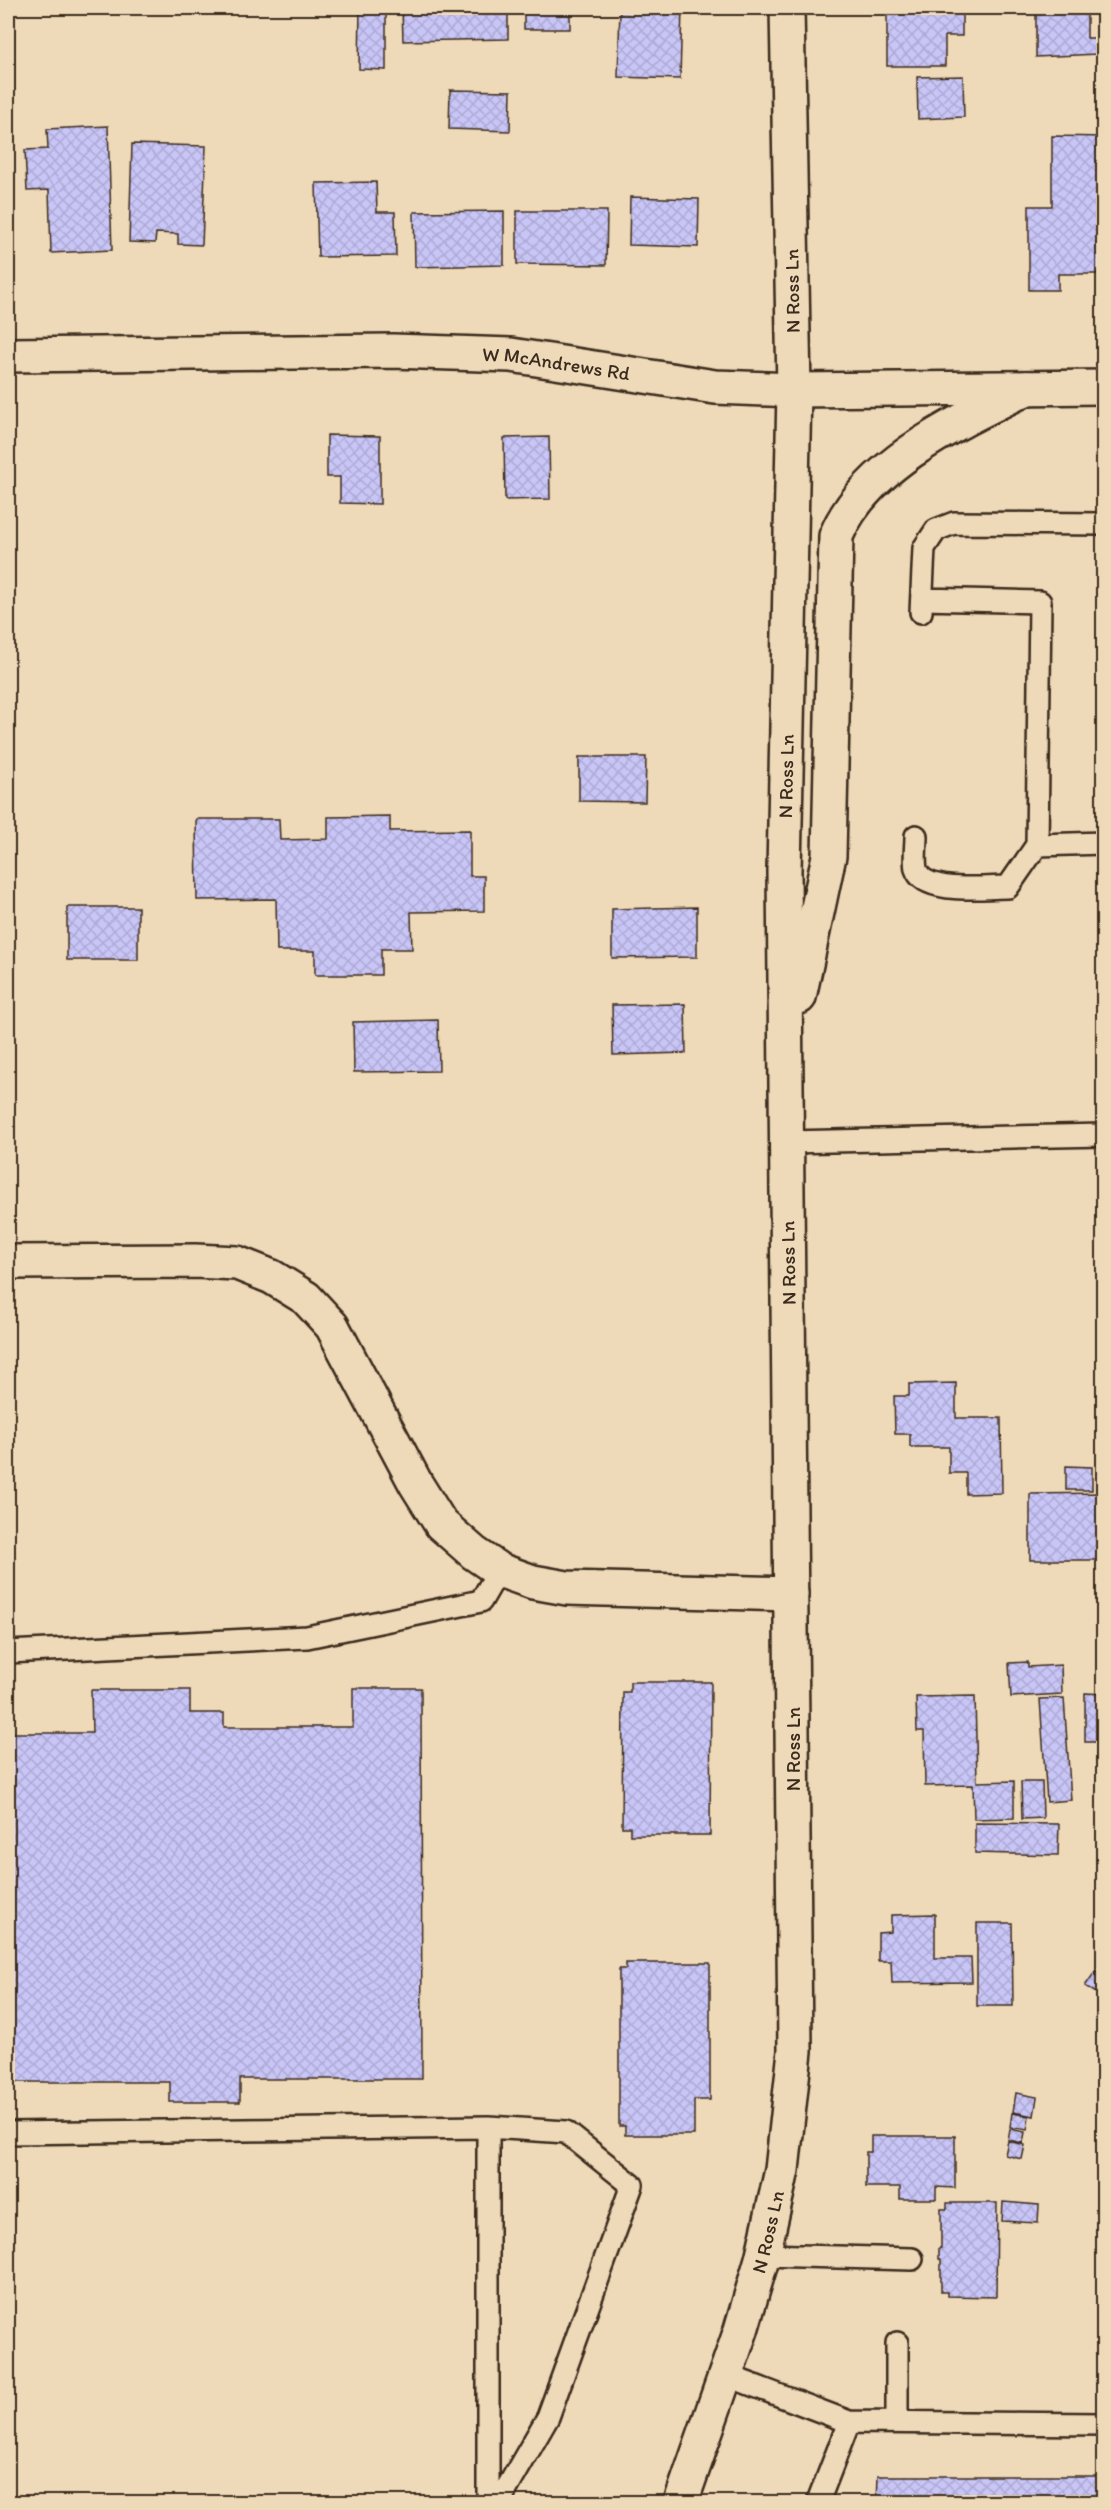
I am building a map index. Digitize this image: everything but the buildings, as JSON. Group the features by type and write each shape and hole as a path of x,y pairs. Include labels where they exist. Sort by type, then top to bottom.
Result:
{"main road":[{"name":"N Ross Ln","path":"681,2502 726,2375 763,2255 782,2170 795,2051 784,871 794,390 787,8"},
{"name":"W McAndrews Rd","path":"8,355 393,351 512,355 715,387 794,390 1104,387"},
{"path":"787,1055 829,856 836,536 844,517 860,497 896,463 929,438 1027,388"},
{"path":"8,1262 195,1261 237,1263 272,1277 306,1298 332,1326 416,1484 441,1524 474,1553 499,1570 533,1582 567,1588 791,1594"}],"lane":[{"path":"916,836 916,869 927,882 942,887 1008,887 1037,845 1040,602 922,606 924,548 936,530 954,523 1104,524"},
{"path":"1037,845 1104,843"},
{"path":"787,1142 1104,1135"},
{"path":"8,1652 307,1637 481,1601 499,1570"},
{"path":"488,2127 488,2502"},
{"path":"8,2133 488,2127 566,2132 632,2185 548,2416 498,2502"},
{"path":"763,2255 912,2259"},
{"path":"897,2343 897,2422"},
{"path":"726,2375 849,2422 1104,2424"},
{"path":"818,2502 849,2422"}]}
